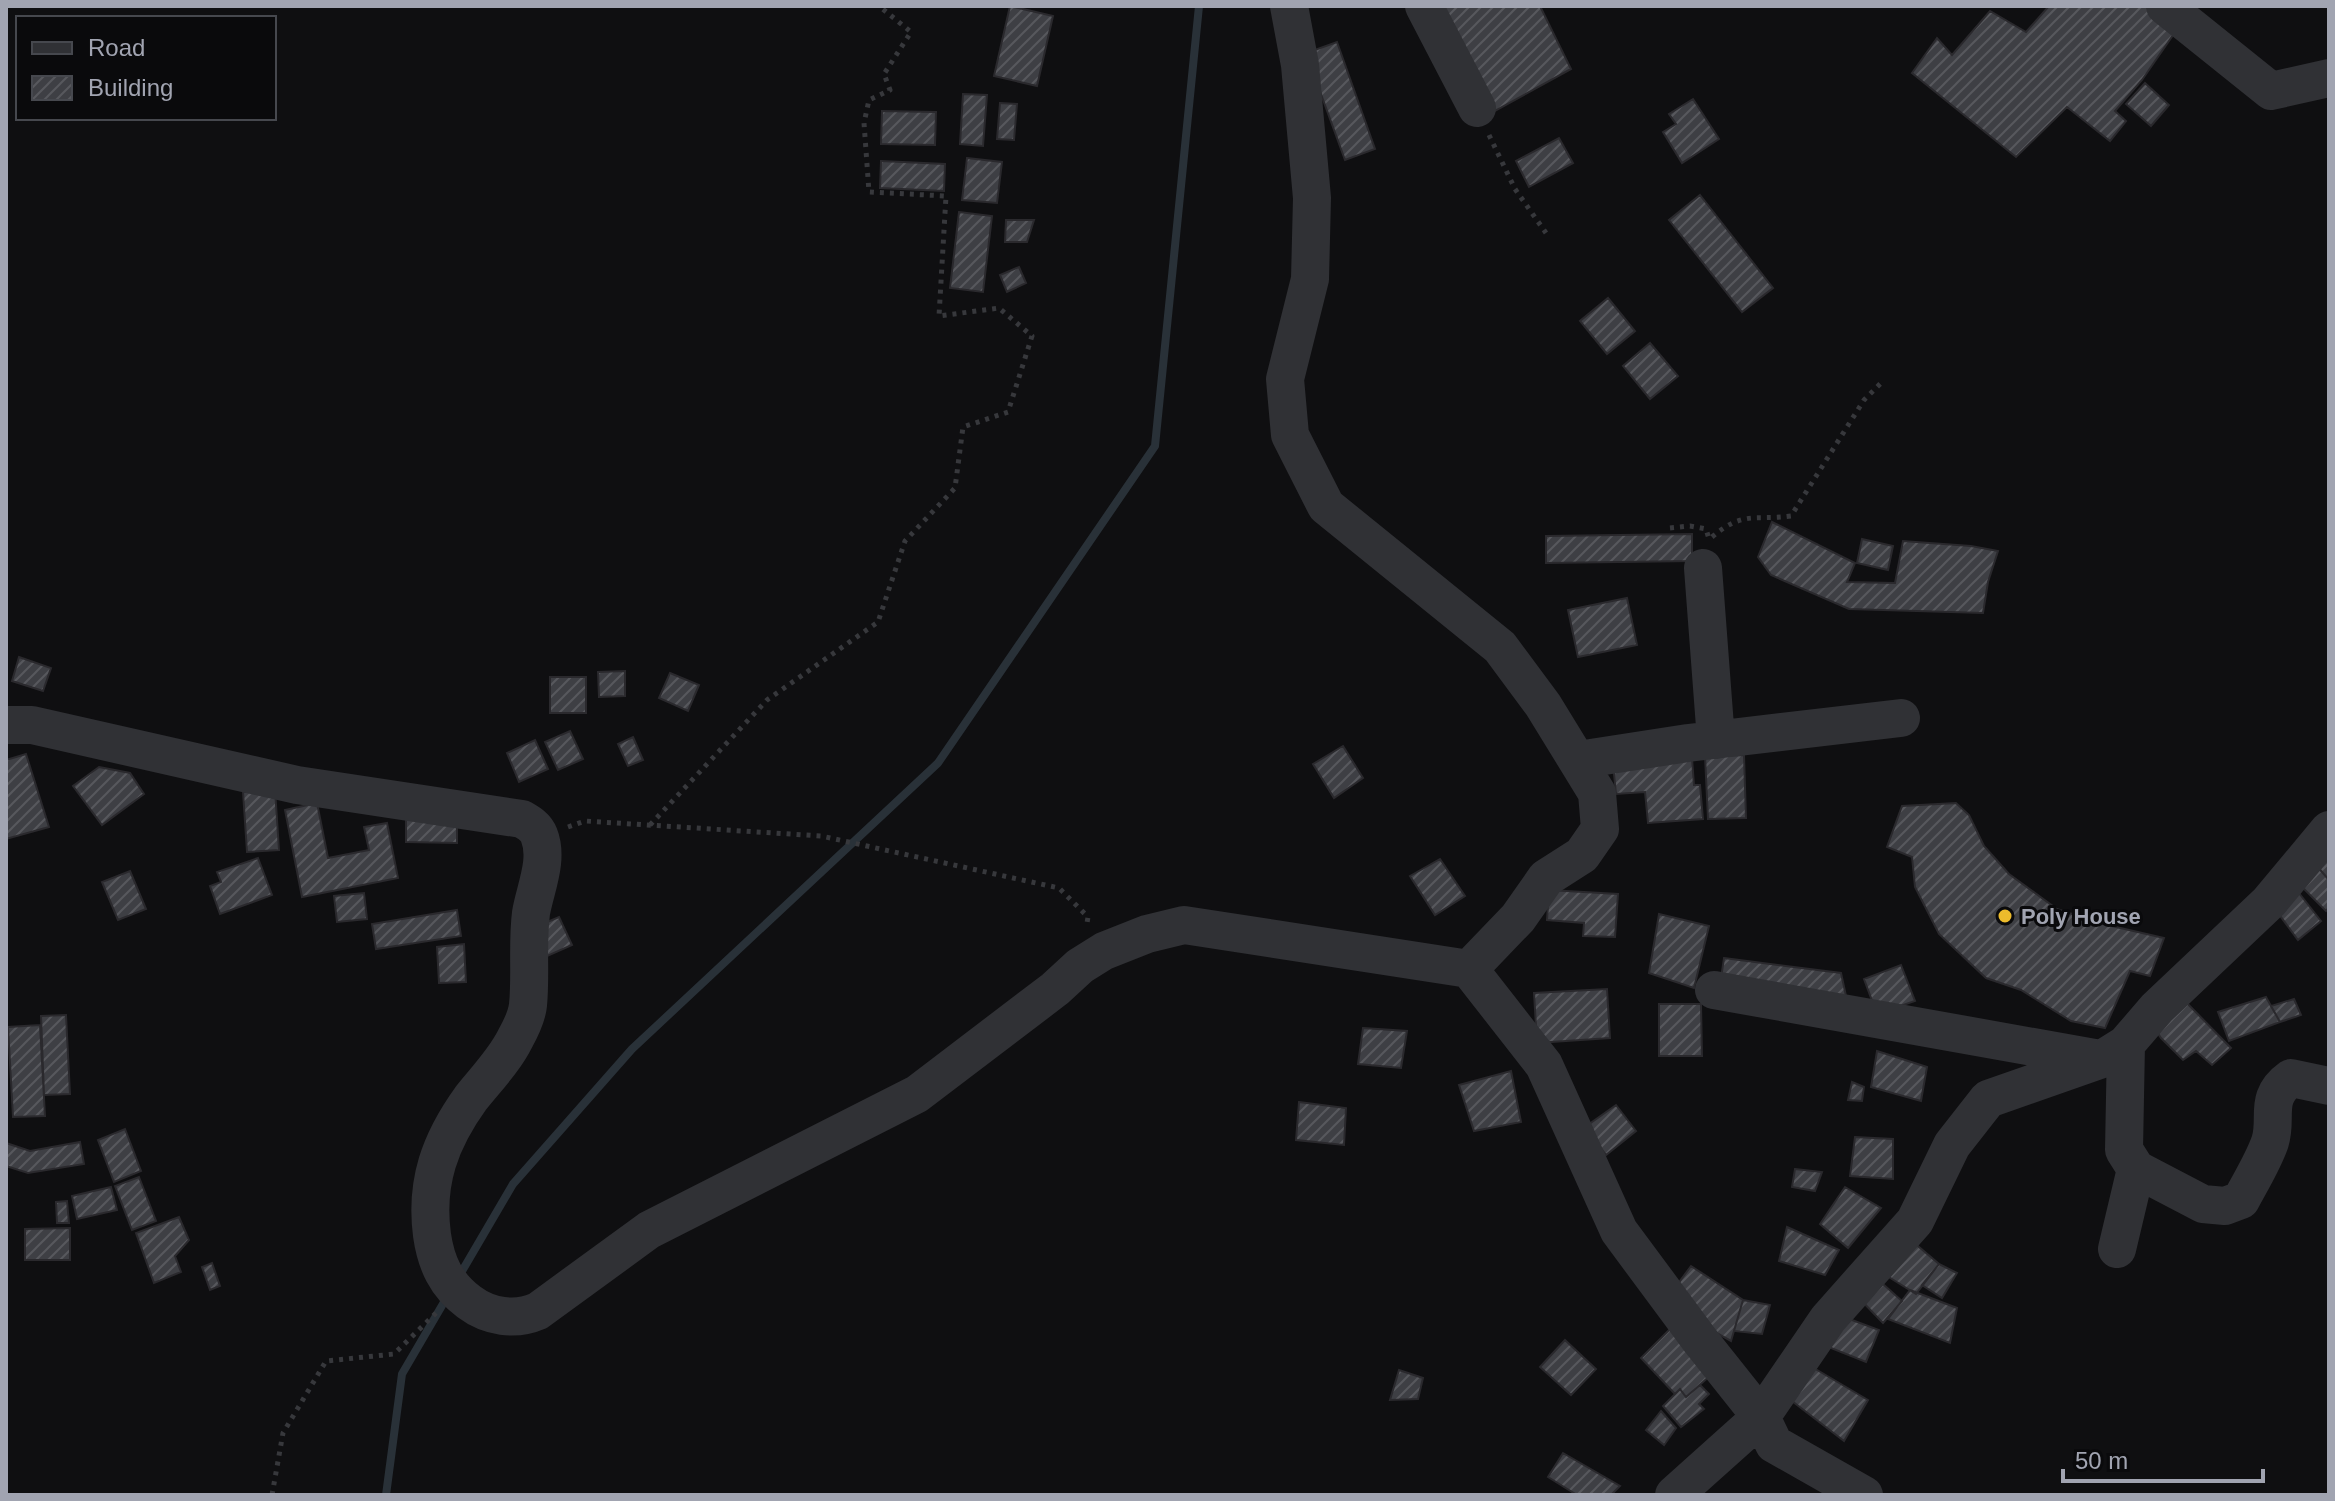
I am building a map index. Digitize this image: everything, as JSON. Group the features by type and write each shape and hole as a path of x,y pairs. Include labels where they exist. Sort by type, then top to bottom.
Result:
{"street":[{"path":"1424,6 1477,108"},
{"path":"2165,6 2271,91 2329,78"},
{"path":"1293,7 1312,198 1310,279 1285,379 1290,435 1326,506 1500,647 1543,705 1597,793 1600,829 1582,855 1546,878 1518,918 1469,969"},
{"path":"1703,568 1716,740"},
{"path":"1578,760 1901,718"},
{"path":"6,725 32,725 297,785 522,819 534,826 540,837 541,871 532,913 528,1007 515,1039 470,1100 436,1161 430,1197 435,1253 444,1275 456,1292 476,1307 497,1315 522,1318 538,1311 649,1230 917,1094 1055,989 1080,966 1104,951 1147,934 1184,925 1469,969 1544,1065 1619,1231 1761,1417 1774,1444 1864,1495"},
{"path":"1674,1495 1761,1417 1828,1319 1915,1221 1952,1145 1988,1099 2114,1052 2269,902 2329,830"},
{"path":"1714,990 2114,1052"},
{"path":"2114,1052 2124,1150 2136,1169 2203,1204 2225,1206 2241,1200 2271,1140 2272,1102 2282,1084 2291,1078 2329,1086"},
{"path":"2117,1249 2136,1169"}],"path":[{"path":"650,825 767,700 878,622 905,541 955,488 963,427 1008,412 1032,336 999,308 939,316 946,196 869,192 864,123 869,100 890,90 884,74 911,32 879,6"},
{"path":"1477,108 1515,189 1546,233"},
{"path":"1670,528 1690,526 1706,529 1709,540 1728,524 1749,516 1791,516 1864,400 1883,381"},
{"path":"540,837 585,821 821,836 1059,888 1088,917 1080,966"},
{"path":"272,1495 283,1433 326,1361 394,1354 456,1292"}],"building":[{"path":"1010,6 1053,16 1037,86 994,76"},
{"path":"1441,6 1540,6 1571,69 1495,111"},
{"path":"2049,6 2148,6 2180,25 2142,80 2115,111 2126,121 2110,141 2067,107 2016,157 1912,73 1937,38 1952,55 1990,11 2026,32"},
{"path":"1337,42 1375,149 1345,160 1306,53"},
{"path":"2145,83 2169,105 2151,126 2126,104"},
{"path":"963,94 987,95 983,146 960,144"},
{"path":"1693,99 1719,139 1682,163 1663,132 1676,124 1669,114"},
{"path":"1000,103 1017,104 1014,140 997,139"},
{"path":"882,111 936,112 935,145 881,144"},
{"path":"1559,138 1573,163 1529,187 1516,161"},
{"path":"967,158 1002,162 997,203 962,200"},
{"path":"881,161 945,164 944,191 880,188"},
{"path":"1700,195 1773,288 1742,312 1669,220"},
{"path":"959,212 992,216 983,292 950,288"},
{"path":"1006,220 1034,220 1027,242 1005,242"},
{"path":"1019,267 1026,283 1007,292 1000,275"},
{"path":"1608,298 1635,331 1607,354 1580,321"},
{"path":"1650,343 1678,376 1650,399 1623,366"},
{"path":"1772,522 1855,563 1847,582 1895,583 1903,541 1998,551 1988,582 1983,613 1849,609 1771,575 1758,557"},
{"path":"1692,534 1692,561 1546,563 1546,536"},
{"path":"1862,539 1893,546 1888,570 1857,563"},
{"path":"1627,598 1637,645 1578,657 1568,610"},
{"path":"19,657 51,668 43,691 12,681"},
{"path":"625,671 625,696 599,697 598,672"},
{"path":"670,673 699,685 688,711 659,698"},
{"path":"550,677 586,677 586,713 550,713"},
{"path":"570,731 583,759 558,770 545,742"},
{"path":"633,737 643,760 628,766 618,744"},
{"path":"535,740 548,769 519,782 507,753"},
{"path":"1343,746 1363,778 1334,798 1313,764"},
{"path":"26,754 49,827 6,839 6,760"},
{"path":"1744,755 1746,818 1708,819 1705,756"},
{"path":"1692,758 1694,785 1700,785 1703,819 1648,823 1645,792 1616,794 1613,764"},
{"path":"99,767 130,773 144,794 102,825 73,786"},
{"path":"275,789 279,850 247,852 243,792"},
{"path":"317,803 328,858 369,850 364,827 387,823 398,878 302,897 285,810"},
{"name":"Poly House","path":"1956,803 1969,815 1984,846 2009,874 2057,909 2103,924 2164,938 2150,976 2130,971 2105,1028 2071,1021 2021,990 1986,978 1939,934 1915,887 1912,857 1887,847 1902,806"},
{"path":"406,815 457,816 457,843 406,842"},
{"path":"2329,842 2329,880 2316,865"},
{"path":"258,858 272,895 220,914 210,886 221,882 217,872"},
{"path":"1440,859 1465,896 1435,915 1410,876"},
{"path":"2316,865 2329,880 2329,907 2326,911 2299,884"},
{"path":"130,871 146,909 118,920 102,882"},
{"path":"2295,888 2321,921 2298,940 2272,905"},
{"path":"1549,890 1618,894 1615,937 1583,936 1584,923 1547,920"},
{"path":"364,893 367,919 337,922 334,896"},
{"path":"457,910 461,936 376,949 372,924"},
{"path":"1659,914 1709,926 1694,988 1649,973"},
{"path":"559,917 572,945 545,957 533,928"},
{"path":"464,944 466,982 439,983 437,947"},
{"path":"1724,958 1841,973 1848,1005 1720,985"},
{"path":"1901,965 1915,1001 1877,1014 1864,979"},
{"path":"1607,989 1610,1038 1537,1043 1534,993"},
{"path":"2179,995 2231,1048 2212,1065 2196,1051 2183,1060 2151,1023"},
{"path":"2266,997 2280,1022 2229,1041 2218,1012"},
{"path":"2294,999 2301,1015 2280,1022 2271,1006"},
{"path":"1659,1004 1701,1004 1702,1056 1659,1056"},
{"path":"66,1015 70,1094 44,1095 41,1016"},
{"path":"40,1025 45,1116 13,1117 8,1027"},
{"path":"1363,1028 1407,1031 1401,1068 1358,1064"},
{"path":"1877,1051 1927,1067 1921,1101 1871,1087"},
{"path":"1511,1071 1521,1122 1474,1131 1459,1085"},
{"path":"1852,1082 1864,1087 1862,1101 1848,1100"},
{"path":"1299,1102 1346,1108 1344,1145 1296,1140"},
{"path":"1616,1105 1636,1131 1606,1155 1585,1127"},
{"path":"125,1129 141,1171 114,1182 98,1140"},
{"path":"1855,1137 1893,1139 1893,1179 1850,1176"},
{"path":"80,1142 84,1164 28,1173 6,1166 6,1143 30,1151"},
{"path":"1795,1169 1822,1172 1815,1191 1792,1187"},
{"path":"139,1177 156,1221 132,1230 115,1186"},
{"path":"111,1187 117,1210 77,1219 72,1196"},
{"path":"1845,1187 1881,1208 1848,1248 1820,1224"},
{"path":"67,1201 69,1223 57,1223 56,1202"},
{"path":"179,1217 189,1240 175,1256 181,1272 154,1283 136,1233"},
{"path":"1787,1227 1839,1250 1825,1275 1779,1261"},
{"path":"70,1228 70,1260 25,1260 25,1229"},
{"path":"1912,1241 1939,1264 1916,1294 1884,1274"},
{"path":"212,1263 220,1286 210,1290 202,1267"},
{"path":"1939,1264 1957,1273 1942,1298 1922,1285"},
{"path":"1691,1266 1743,1300 1731,1341 1693,1320 1669,1296"},
{"path":"1874,1276 1902,1301 1883,1323 1854,1293"},
{"path":"1910,1290 1957,1308 1950,1343 1888,1319"},
{"path":"1743,1300 1770,1305 1762,1334 1734,1331"},
{"path":"1844,1317 1879,1330 1866,1362 1826,1346"},
{"path":"1671,1328 1711,1375 1686,1397 1680,1389 1675,1394 1641,1358"},
{"path":"1565,1340 1596,1369 1571,1395 1540,1367"},
{"path":"1807,1364 1868,1400 1844,1441 1788,1398"},
{"path":"1399,1370 1423,1378 1418,1399 1390,1400"},
{"path":"1700,1385 1709,1394 1699,1404 1704,1409 1681,1427 1663,1406 1680,1389 1686,1397"},
{"path":"1661,1411 1676,1428 1664,1445 1646,1430"},
{"path":"1563,1453 1620,1486 1611,1495 1577,1495 1548,1477"}],"waterway":[{"path":"458,1278 513,1184 632,1049 938,763 1155,446 1199,6"},
{"path":"386,1495 402,1374 447,1297"}],"place":[{"name":"Poly House","path":"2005,916"}]}
